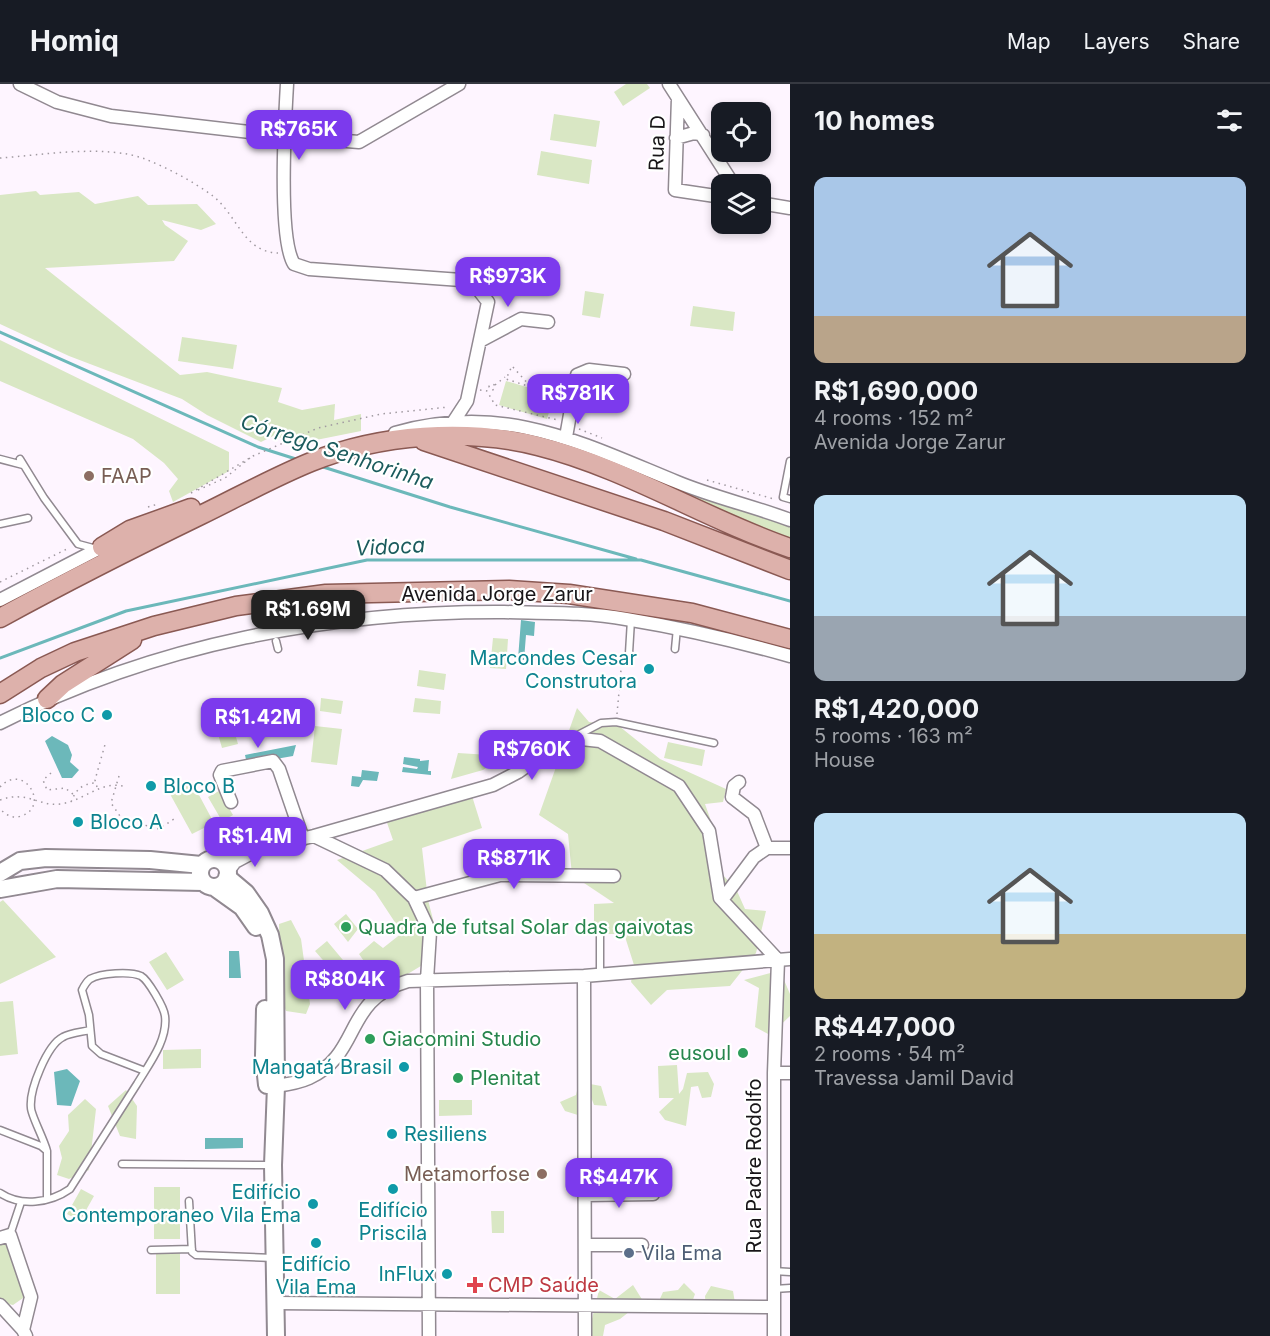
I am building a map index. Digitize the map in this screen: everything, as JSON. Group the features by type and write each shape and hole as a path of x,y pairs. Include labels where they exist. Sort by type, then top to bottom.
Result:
{"main road":[{"path":"0,618 96,565 314,460 414,438 486,436 541,447 611,471 717,519 790,548"},
{"path":"414,438 664,521 790,570"},
{"path":"102,547 130,530 253,490"},
{"name":"Avenida Jorge Zarur","path":"0,694 42,668 75,652 154,626 236,606 326,594 452,590 566,594 693,613 790,639"},
{"path":"693,613 763,621 790,629"},
{"path":"47,699 72,677 154,626"}],"street":[{"path":"20,84 57,102 111,116 284,136 359,142 459,84"},
{"path":"287,84 284,136 288,254 294,264 309,269 462,280 474,284 488,302 467,401 452,424"},
{"path":"669,84 727,174"},
{"name":"Rua D","path":"678,98 675,190 711,195"},
{"path":"676,138 687,134 703,135"},
{"path":"771,205 790,208"},
{"path":"480,340 521,319 548,322"},
{"path":"566,437 577,375 589,370 624,374"},
{"path":"467,401 476,414 487,423"},
{"path":"358,449 372,441 398,432 452,424 524,425 566,437 679,483 790,520"},
{"path":"0,600 102,547"},
{"name":"Avenida Jorge Zarur","path":"0,723 47,699 119,671 206,646 420,619 540,613 631,620 677,628 790,656"},
{"path":"276,1336 272,1092 264,1056 266,960 255,925 242,907 218,879 199,874 207,861 309,838 493,785 518,772 555,746 572,738 600,741 679,786 709,831 722,900 784,960"},
{"path":"231,802 220,775 222,771 275,762 309,838 384,870 414,898 430,932 427,980 429,1336"},
{"path":"739,783 732,790 732,797 754,814 768,848"},
{"path":"0,889 57,879 218,879 241,857 265,848"},
{"path":"722,900 754,857 768,848 790,848"},
{"path":"0,873 20,861 46,858 220,860 218,879"},
{"path":"20,861 18,876 24,883"},
{"path":"414,898 500,875 614,876"},
{"path":"272,1092 298,1083 328,1066 345,1047 362,1011 382,992 408,981 584,976 784,960"},
{"name":"Rua Padre Rodolfo","path":"774,1336 774,1073 784,960"},
{"path":"584,976 585,1336"},
{"path":"774,1073 790,1073"},
{"path":"586,1194 653,1194"},
{"path":"5,1237 31,1297 24,1333"},
{"path":"585,1245 642,1245"},
{"path":"276,1303 773,1307"},
{"path":"0,1305 24,1333"}],"lane":[{"path":"0,459 21,462 78,544 75,562"},
{"path":"786,498 790,461"},
{"path":"0,524 28,518"},
{"path":"78,544 90,548 102,547"},
{"path":"626,654 631,620"},
{"path":"675,649 677,628"},
{"path":"572,738 602,723 616,722 714,743"},
{"path":"600,927 600,975"},
{"path":"0,1193 21,1202 60,1196 70,1189 145,1071 158,1050 165,1017 162,1004 145,979 139,975 123,975 97,976 88,981 82,990 92,1046 101,1054 145,1071"},
{"path":"47,1199 47,1151 43,1134 30,1109 33,1090 44,1059 61,1037 90,1030"},
{"path":"0,1130 47,1151"},
{"path":"122,1164 273,1165"},
{"path":"189,1201 192,1249 196,1255 274,1258"},
{"path":"5,1237 21,1202"},
{"path":"151,1250 192,1249"},
{"path":"773,1271 790,1272"},
{"path":"774,1289 790,1288"}],"path":[{"path":"0,158 117,152 141,157 213,197 231,213 242,232 264,253 288,254"},
{"path":"494,385 506,377 512,366 531,387"},
{"path":"506,377 553,393"},
{"path":"196,491 209,480 275,446"},
{"path":"186,495 225,478 253,456"},
{"path":"151,506 159,504"},
{"path":"616,722 626,654"},
{"path":"98,788 96,783 106,741"},
{"path":"51,773 43,780 47,790 55,791 65,788 74,795"},
{"path":"119,776 111,803 122,819 159,829 177,817"},
{"path":"0,787 8,781 20,780 30,787 34,798 30,810 20,817 7,815 0,809"},
{"path":"71,802 74,795 86,784 96,783"},
{"path":"0,800 22,796 57,805 78,801 98,788 117,784 127,787"}],"green space":[{"path":"626,84 647,84 650,88 623,106 614,92"},
{"path":"554,114 600,121 596,147 550,140"},
{"path":"541,151 592,160 589,184 537,175"},
{"path":"36,191 40,195 79,192 95,204 138,196 148,205 197,204 216,224 201,230 162,220 165,225 188,241 174,261 45,268 180,375 207,372 282,388 278,402 302,410 335,404 334,420 361,414 361,431 301,443 273,436 261,442 207,415 182,399 69,356 0,324 0,195"},
{"path":"585,291 604,294 600,318 582,315"},
{"path":"693,306 735,312 733,331 690,326"},
{"path":"182,337 237,345 233,369 178,361"},
{"path":"0,340 229,452 229,471 173,502 169,491 178,479 164,463 133,439 0,381"},
{"path":"506,381 554,395 547,419 499,405"},
{"path":"676,485 790,524 790,541 673,489"},
{"path":"493,638 508,639 506,669 490,668"},
{"path":"419,670 446,674 444,690 417,686"},
{"path":"321,698 343,701 341,714 320,711"},
{"path":"415,698 441,701 440,714 413,712"},
{"path":"577,708 589,722 619,726 660,759 726,789 723,802 705,804 717,838 716,867 737,891 745,909 766,911 756,953 730,986 667,990 651,1005 631,982 634,965 620,921 619,934 594,934 594,904 614,903 572,875 568,834 539,815"},
{"path":"228,709 238,744 222,748 212,713"},
{"path":"315,726 342,729 337,765 311,762"},
{"path":"668,742 705,750 702,766 664,758"},
{"path":"458,753 505,756 483,770 451,779"},
{"path":"192,782 214,823 192,834 170,794"},
{"path":"219,791 233,815 222,821 208,797"},
{"path":"472,796 482,828 422,848 428,900 437,935 434,958 383,989 359,954 374,941 383,948 402,933 375,892 337,860 393,840 385,817"},
{"path":"3,900 56,957 0,984 0,902"},
{"name":"Quadra de futsal Solar das gaivotas","path":"346,914 358,929 348,942 334,924"},
{"path":"291,920 301,939 310,1004 306,1014 286,1011 281,999 279,924"},
{"path":"327,941 348,966 336,975 315,951"},
{"path":"166,952 184,980 167,990 149,962"},
{"path":"774,972 781,973 790,994 790,1016 770,1035 755,1027 759,988 744,980"},
{"path":"13,1001 18,1054 0,1056 0,1002"},
{"path":"201,1049 201,1068 163,1069 163,1050"},
{"path":"677,1065 679,1094 683,1089 687,1073 708,1072 714,1084 711,1097 702,1098 698,1086 691,1087 686,1126 665,1120 659,1112 674,1098 659,1098 658,1066"},
{"path":"579,1082 601,1086 607,1106 594,1105 591,1097 584,1099 581,1116 565,1111 560,1102 576,1095"},
{"path":"126,1090 137,1106 136,1139 120,1136 108,1106"},
{"path":"85,1099 96,1109 89,1170 69,1179 57,1175 62,1158 59,1146 69,1131 68,1115"},
{"path":"439,1100 472,1100 472,1115 439,1116"},
{"path":"154,1187 180,1187 180,1239 154,1239"},
{"path":"81,1189 94,1196 80,1221 67,1214"},
{"path":"491,1211 504,1211 504,1233 492,1233"},
{"path":"7,1242 26,1296 13,1305 4,1303 0,1298 0,1245"},
{"path":"180,1253 180,1294 156,1294 156,1254"},
{"path":"684,1283 695,1294 691,1305 659,1301 663,1292 678,1290"},
{"path":"633,1285 643,1301 620,1319 605,1325 603,1336 584,1336 592,1319 599,1290 615,1299"},
{"path":"711,1286 733,1291 735,1303 706,1309 705,1296"}],"water":[{"path":"521,620 535,622 534,636 526,635 524,660 518,659"},
{"path":"52,736 68,745 72,755 70,762 79,770 72,778 62,778 45,741"},
{"path":"296,745 293,756 247,764 245,755"},
{"path":"404,757 420,759 420,761 429,760 428,771 431,771 431,775 402,772 403,767 417,769 418,767 403,764"},
{"path":"362,770 379,772 377,781 363,780 359,787 351,786 352,776 361,777"},
{"path":"229,951 239,951 241,978 229,978"},
{"path":"67,1069 80,1081 71,1106 57,1105 54,1072"},
{"path":"205,1138 243,1138 243,1148 205,1149"}],"waterway":[{"name":"Córrego Senhorinha","path":"0,332 258,447 299,460"},
{"name":"Córrego Senhorinha","path":"320,466 450,507 636,559"},
{"name":"Vidoca","path":"0,658 126,611 367,560 641,560 790,601"}],"place":[{"name":"FAAP","path":"89,476"},
{"name":"Marcondes Cesar Construtora","path":"649,669"},
{"name":"Bloco C","path":"107,715"},
{"name":"Bloco B","path":"151,786"},
{"name":"Bloco A","path":"78,822"},
{"name":"Quadra de futsal Solar das gaivotas","path":"346,927"},
{"name":"Giacomini Studio","path":"370,1039"},
{"name":"eusoul","path":"743,1053"},
{"name":"Mangatá Brasil","path":"404,1067"},
{"name":"Plenitat","path":"458,1078"},
{"name":"Resiliens","path":"392,1134"},
{"name":"Metamorfose","path":"542,1174"},
{"name":"Edifício Priscila","path":"393,1189"},
{"name":"Edifício Contemporaneo Vila Ema","path":"313,1204"},
{"name":"Edifício Vila Ema","path":"316,1243"},
{"name":"Vila Ema","path":"629,1253"},
{"name":"InFlux","path":"447,1274"},
{"name":"CMP Saúde","path":"475,1285"}]}
